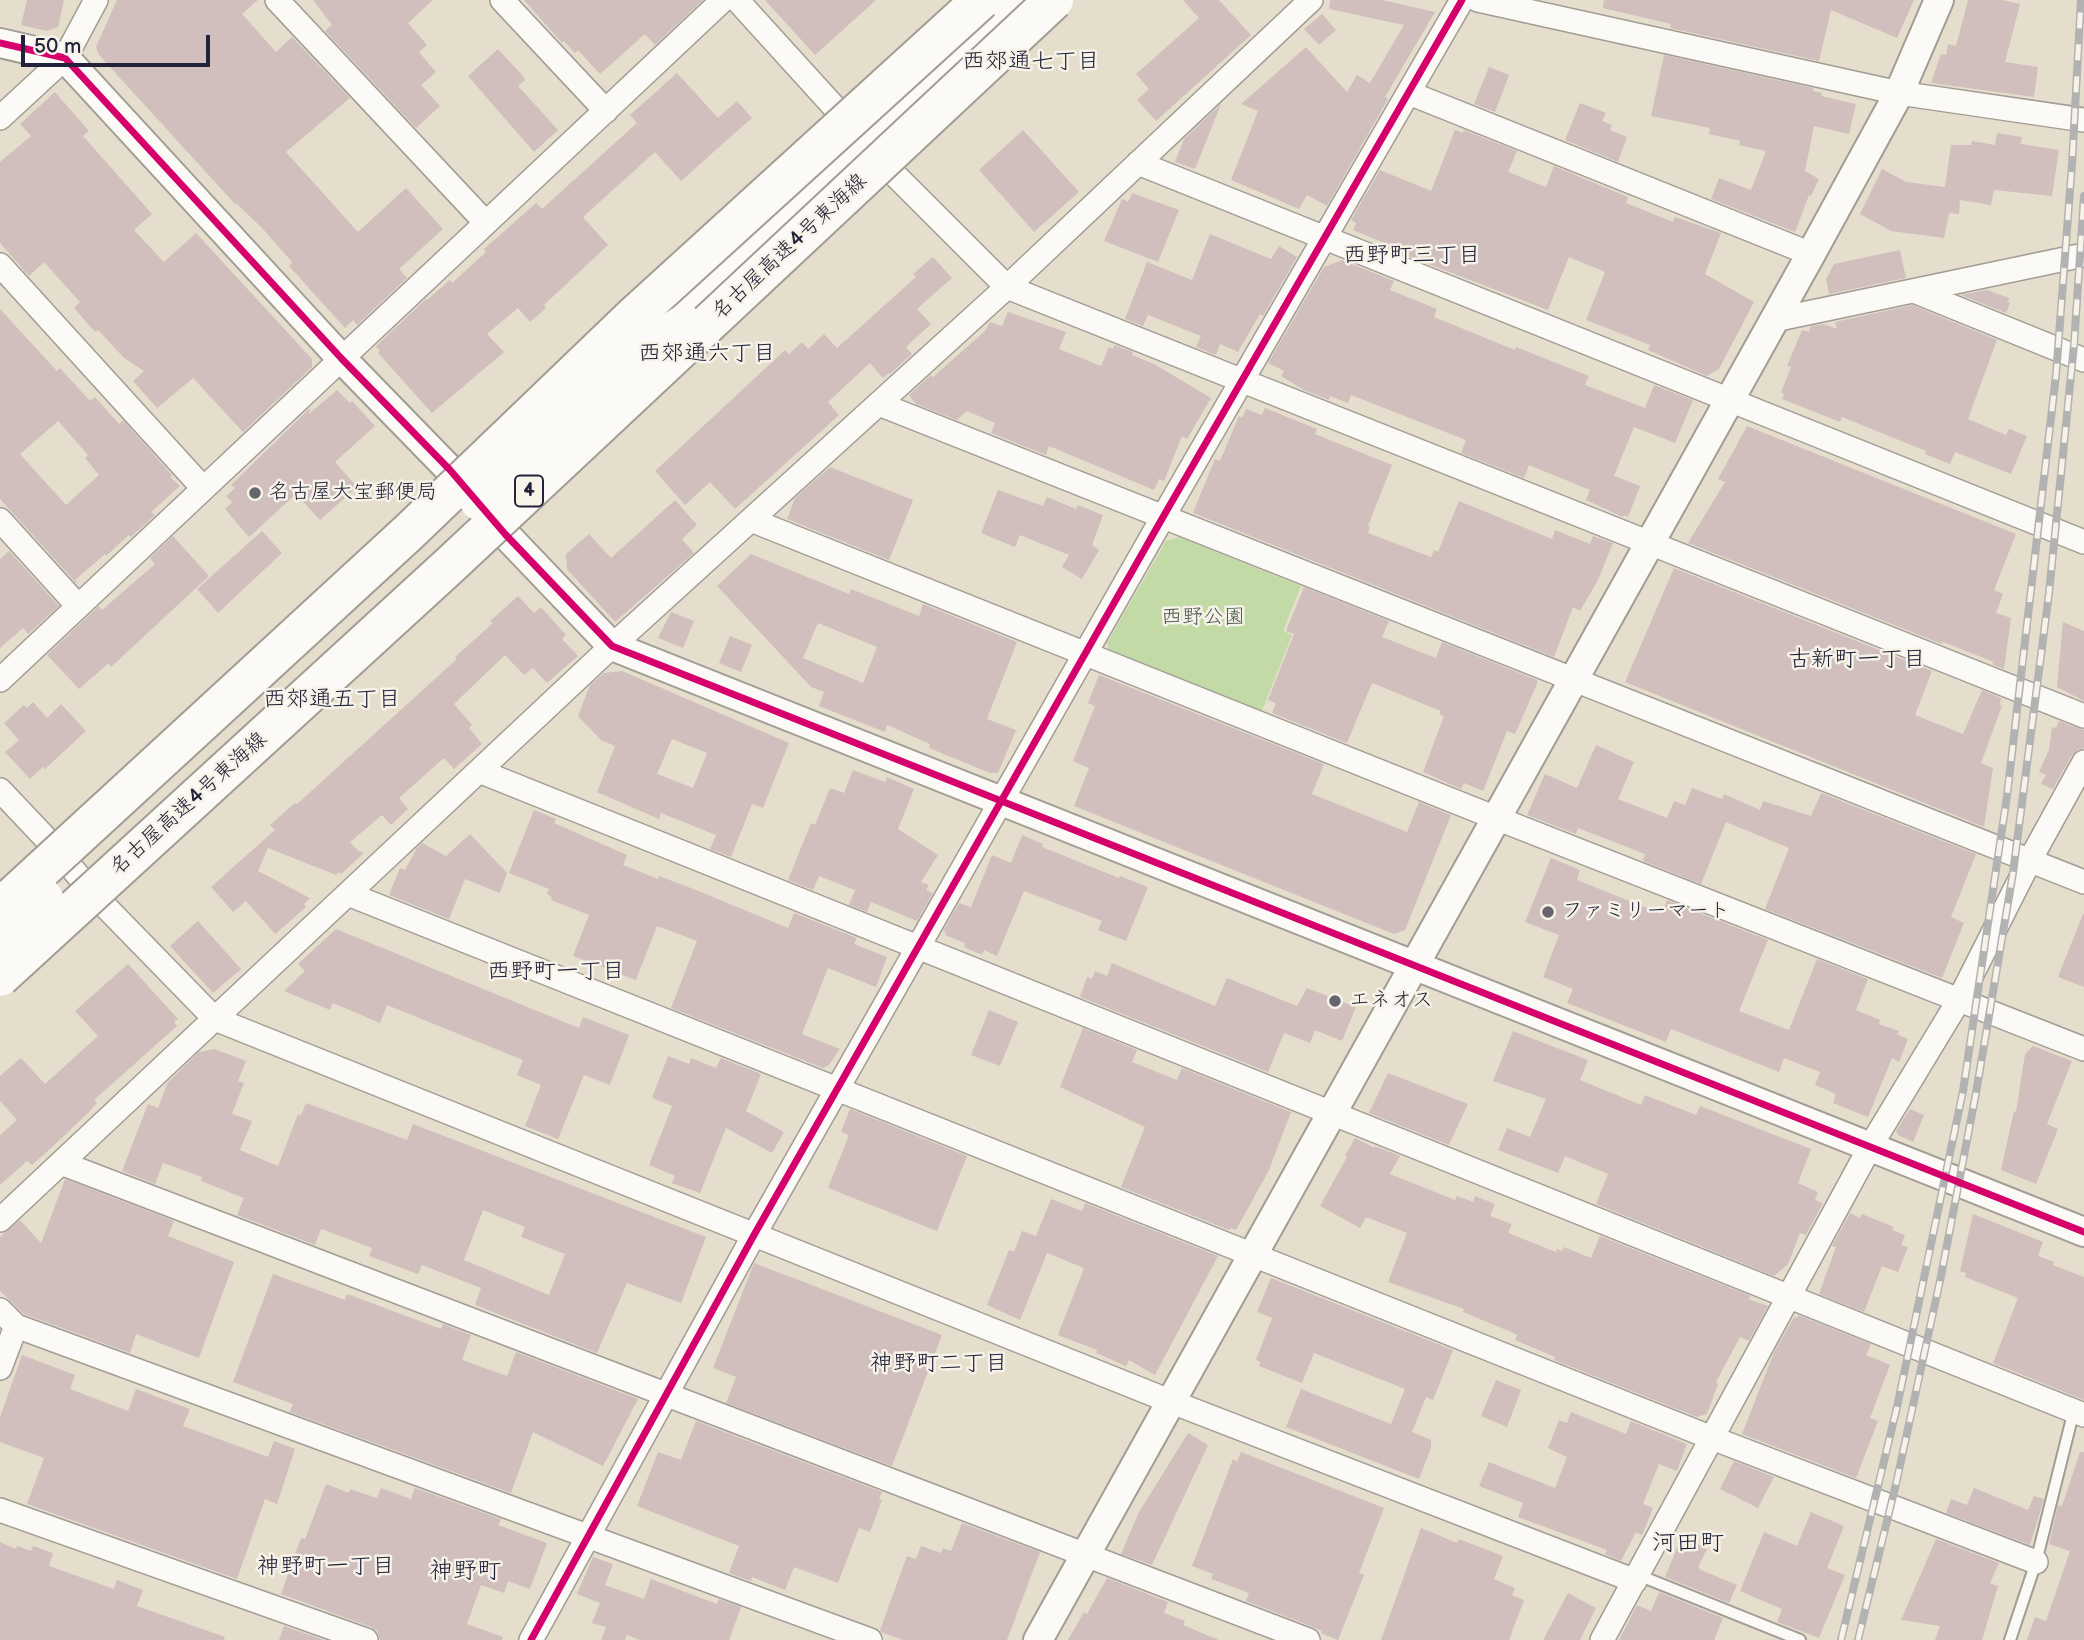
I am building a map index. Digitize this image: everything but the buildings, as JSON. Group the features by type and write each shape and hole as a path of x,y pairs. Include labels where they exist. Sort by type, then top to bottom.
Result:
{"highway":[{"path":"0,908 409,532 636,314 981,0"},
{"path":"636,314 674,308 1018,0"},
{"path":"0,939 124,821 506,477 621,363 689,321 968,61 1041,4 1052,0"},
{"name":"名古屋高速4号東海線","path":"0,977 439,576 1052,0"}],"street":[{"path":"0,118 65,58 96,0"},
{"path":"277,0 486,223"},
{"path":"502,0 607,111"},
{"path":"0,680 723,0"},
{"path":"737,0 836,109"},
{"path":"0,1220 612,646 1007,287 1311,0"},
{"path":"531,1640 754,1235 1163,517 1462,0"},
{"path":"1478,0 1899,93 2084,120"},
{"path":"1038,1640 1811,254 1899,93 1939,0"},
{"path":"0,43 65,58 341,358 450,470 505,534 612,646 2084,1232"},
{"path":"1409,93 1811,254"},
{"path":"1138,163 2084,542"},
{"path":"895,175 1007,287 2084,716"},
{"path":"1774,320 2084,255"},
{"path":"0,265 204,488"},
{"path":"1914,291 2084,360"},
{"path":"879,404 2084,882"},
{"path":"0,520 78,606"},
{"path":"751,520 1496,818 2084,1049"},
{"path":"1602,1640 1870,1147 1959,1000 2030,860 2084,762"},
{"path":"479,771 2079,1413"},
{"path":"0,790 100,900 215,1018 1172,1402 1637,1578"},
{"path":"348,894 1712,1438 2036,1562"},
{"path":"61,1163 1308,1640"},
{"path":"0,1310 16,1326 870,1640"},
{"path":"0,1368 16,1326"},
{"path":"0,1510 366,1640"}],"lane":[{"path":"2010,1640 2036,1562 2079,1413"},
{"path":"1637,1578 1800,1640"}],"green space":[{"name":"西野公園","path":"1179,537 1301,586 1283,631 1292,635 1261,713 1110,652 1107,643 1166,541"}],"railway":[{"path":"1841,1640 1897,1407 1963,1091 2007,796 2056,375 2081,0"},
{"path":"1858,1640 1896,1484 1941,1276 1976,1093 2013,873 2049,593 2074,345 2084,196"}],"cycle path":[{"path":"531,1640 754,1235 1163,517 1462,0"},
{"path":"0,43 65,58 341,358 450,470 505,534 612,646 2084,1232"}],"place":[{"name":"名古屋大宝郵便局","path":"255,493"},
{"name":"ファミリーマート","path":"1548,912"},
{"name":"エネオス","path":"1335,1001"}],"district":[{"name":"西郊通七丁目","path":"1031,62"},
{"name":"西野町三丁目","path":"1412,256"},
{"name":"西郊通六丁目","path":"707,354"},
{"name":"古新町一丁目","path":"1857,660"},
{"name":"西郊通五丁目","path":"332,700"},
{"name":"西野町一丁目","path":"556,972"},
{"name":"神野町二丁目","path":"939,1364"},
{"name":"河田町","path":"1688,1544"},
{"name":"神野町一丁目","path":"326,1567"},
{"name":"神野町","path":"465,1572"}]}
